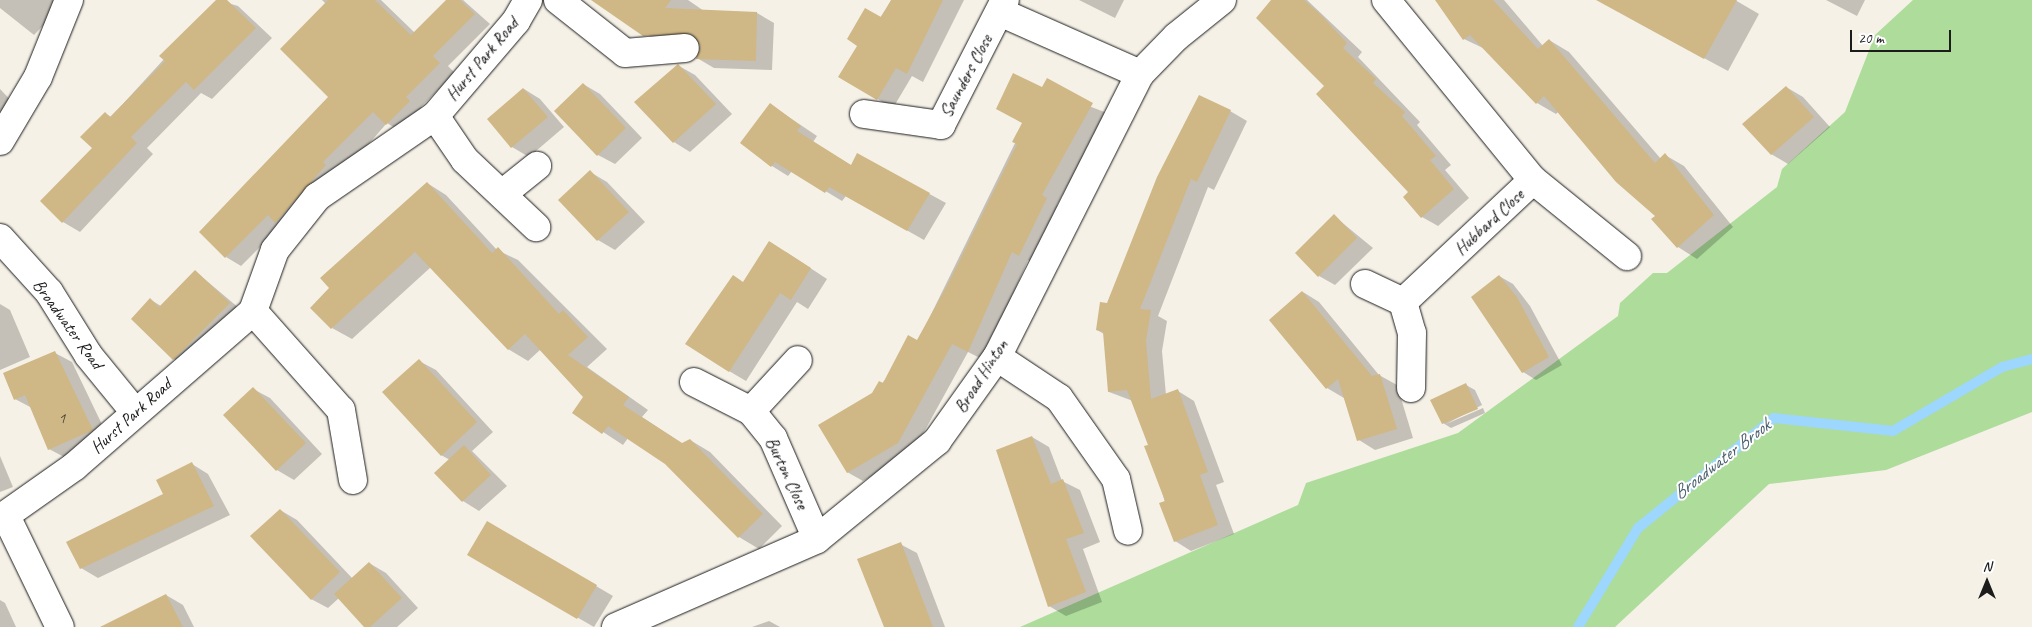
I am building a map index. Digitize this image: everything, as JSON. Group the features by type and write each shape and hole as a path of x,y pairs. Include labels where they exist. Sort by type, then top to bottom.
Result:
{"street":[{"path":"0,141 38,77 69,0"},
{"name":"Hurst Park Road","path":"60,627 3,517 75,466 134,411 253,311 275,250 317,197 435,116 516,21 528,0"},
{"path":"558,0 625,54 685,48"},
{"name":"Broad Hinton","path":"616,627 817,539 938,441 997,357 1140,74 1176,37 1222,0"},
{"name":"Hubbard Close","path":"1386,0 1533,180 1404,302"},
{"name":"Saunders Close","path":"864,114 941,125 1003,6 1140,74"},
{"name":"Hurst Park Road","path":"435,116 466,160 536,226"},
{"path":"502,194 537,166"},
{"path":"1533,180 1627,256"},
{"name":"Broadwater Road","path":"0,238 49,292 89,356 134,411"},
{"path":"1365,284 1404,302 1412,333 1411,388"},
{"path":"253,311 341,410 353,480"},
{"path":"997,357 1059,398 1116,479 1128,531"},
{"path":"751,411 798,360"},
{"name":"Burton Close","path":"694,382 751,411 773,438 817,539"}],"green space":[{"path":"1913,0 2032,0 2032,412 1886,470 1769,484 1615,627 1020,627 1298,505 1306,483 1458,433 1618,316 1620,303 1653,273 1667,273 1777,187 1782,169 1845,112 1875,35"}],"building":[{"path":"216,0 227,0 256,28 194,90 186,82 131,137 137,143 62,223 40,201 92,148 80,137 105,112 110,117 165,61 159,56"},
{"path":"328,0 375,0 411,35 446,0 460,0 475,14 433,56 440,63 406,97 410,101 386,125 373,112 323,162 326,165 275,223 268,215 225,258 199,232 328,97 280,49"},
{"path":"591,0 671,0 665,8 757,12 756,61 696,59 700,46 692,34 643,36"},
{"path":"891,0 943,0 907,74 896,68 877,100 838,77 857,46 847,39 865,8 881,17"},
{"path":"1271,0 1304,0 1320,14 1347,43 1343,48 1376,79 1373,83 1405,112 1402,116 1436,156 1430,160 1454,189 1421,218 1403,197 1408,192 1316,94 1324,86 1256,18"},
{"path":"1435,0 1493,0 1538,49 1549,39 1655,163 1665,153 1714,215 1677,248 1651,219 1655,216 1616,182 1544,96 1536,104 1470,35 1463,40"},
{"path":"1596,0 1737,0 1704,59"},
{"path":"678,64 716,104 673,143 634,102"},
{"path":"1013,73 1042,87 1047,78 1093,103 1042,195 1047,198 1019,256 1012,252 968,352 952,344 898,443 847,473 818,425 872,393 879,381 883,383 908,335 917,340 950,280 1017,144 1012,142 1022,123 996,109"},
{"path":"583,83 626,128 597,156 554,111"},
{"path":"1786,86 1814,117 1771,155 1742,124"},
{"path":"523,88 548,117 511,148 487,119"},
{"path":"1199,95 1231,110 1197,182 1191,179 1140,309 1151,310 1146,341 1151,399 1178,389 1208,472 1200,475 1218,525 1174,542 1159,503 1165,501 1144,446 1148,445 1127,390 1108,392 1103,332 1096,330 1100,302 1107,303 1157,177"},
{"path":"770,103 801,126 797,131 851,165 857,153 930,193 907,231 829,187 825,193 775,162 771,167 740,143"},
{"path":"590,170 629,212 597,241 558,200"},
{"path":"427,182 492,253 498,247 559,314 563,310 588,337 568,355 629,397 623,405 682,443 690,439 763,514 738,538 665,464 608,426 602,434 572,413 583,397 525,334 508,350 415,252 331,329 310,308 329,288 320,278"},
{"path":"1334,214 1357,238 1318,277 1295,253"},
{"path":"769,241 811,268 791,300 780,293 729,372 685,344 733,275 743,282"},
{"path":"195,270 230,303 173,360 131,319 150,298 159,307"},
{"path":"1499,275 1517,297 1549,357 1522,373 1471,297"},
{"path":"1302,291 1372,376 1380,374 1397,429 1357,441 1338,379 1326,389 1269,320"},
{"path":"55,351 93,430 48,450 25,395 14,400 3,373"},
{"path":"419,359 477,422 441,456 382,392"},
{"path":"1466,383 1478,409 1442,424 1430,400"},
{"path":"253,387 306,443 276,471 223,415"},
{"path":"1032,436 1051,484 1063,479 1084,533 1066,539 1086,592 1048,607 996,450"},
{"path":"464,445 491,475 462,502 434,473"},
{"path":"192,462 214,506 80,569 66,542 163,494 156,480"},
{"path":"280,509 340,572 311,600 250,536"},
{"path":"487,521 597,585 577,619 467,555"},
{"path":"901,542 933,627 884,627 857,559"},
{"path":"369,562 402,598 370,627 364,627 334,594"},
{"path":"166,594 183,627 100,627"}],"waterway":[{"name":"Broadwater Brook","path":"1578,627 1638,528 1774,418 1893,431 2002,367 2032,359"}]}
